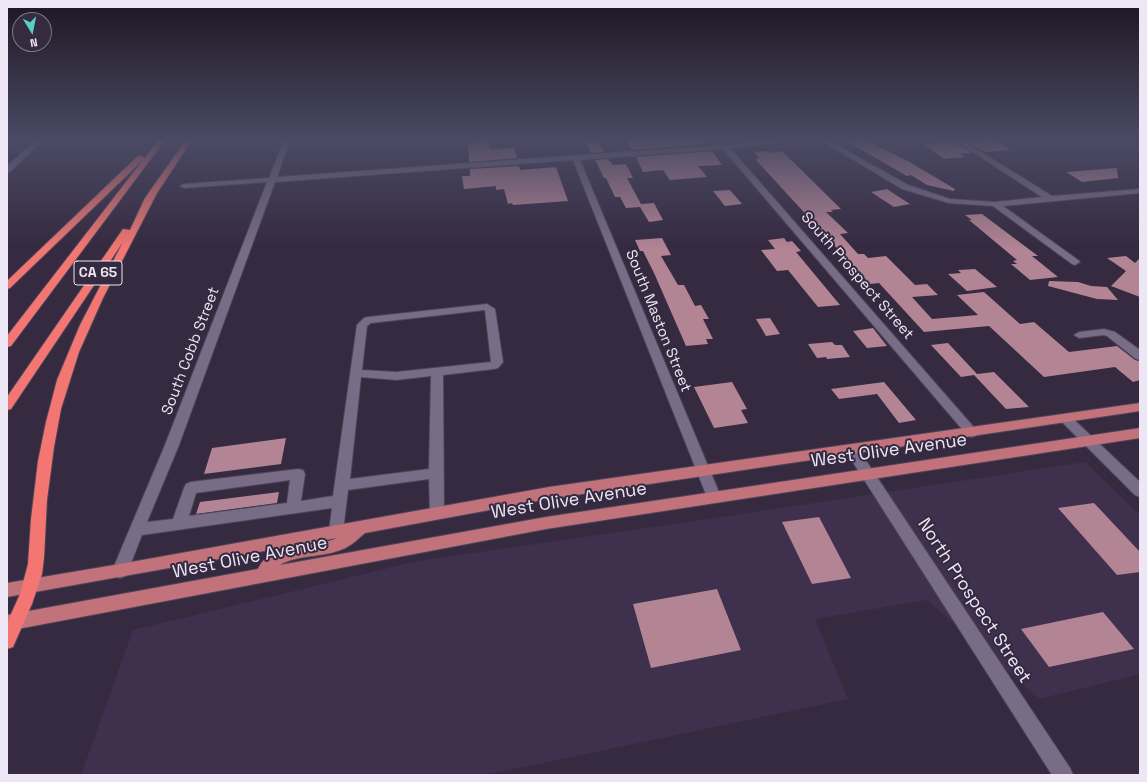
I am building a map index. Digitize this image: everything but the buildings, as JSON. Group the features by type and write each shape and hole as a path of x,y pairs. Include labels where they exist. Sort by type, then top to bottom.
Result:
{"highway":[{"path":"7,286 120,176"},
{"name":"CA 65","path":"7,344 134,176"},
{"name":"CA 65","path":"7,406 164,176"},
{"path":"7,641 12,622 30,586 36,565 39,512 50,435 55,409 64,377 71,356 86,322 137,226 153,192"}],"main road":[{"name":"West Olive Avenue","path":"7,590 550,493 1140,407"},
{"name":"West Olive Avenue","path":"12,622 469,536 867,473 1140,433"},
{"path":"263,575 273,561 294,554 337,545 347,540 361,527"}],"street":[{"name":"South Cobb Street","path":"120,571 172,445 274,176"},
{"path":"184,186 329,176"},
{"name":"South Maston Street","path":"583,176 702,471 714,497"},
{"name":"South Prospect Street","path":"751,176 972,432"},
{"path":"887,176 905,187 948,201 995,204 1140,190"},
{"path":"1014,176 1050,199"},
{"path":"995,204 1075,262"},
{"path":"336,531 362,325 368,320 487,308 490,309 497,362 494,365 396,376 356,373"},
{"path":"1079,335 1104,332 1111,334 1140,356"},
{"path":"437,372 437,512"},
{"path":"1065,418 1140,491"},
{"name":"North Prospect Street","path":"852,450 1063,775"},
{"path":"342,485 436,473"},
{"path":"179,524 191,488 298,474 293,507"},
{"path":"137,530 340,500"}],"shaded area":[{"path":"1085,462 1140,515 1140,674 1039,699 927,600 815,619 848,699 529,766 481,775 81,775 133,630 418,561"}]}
